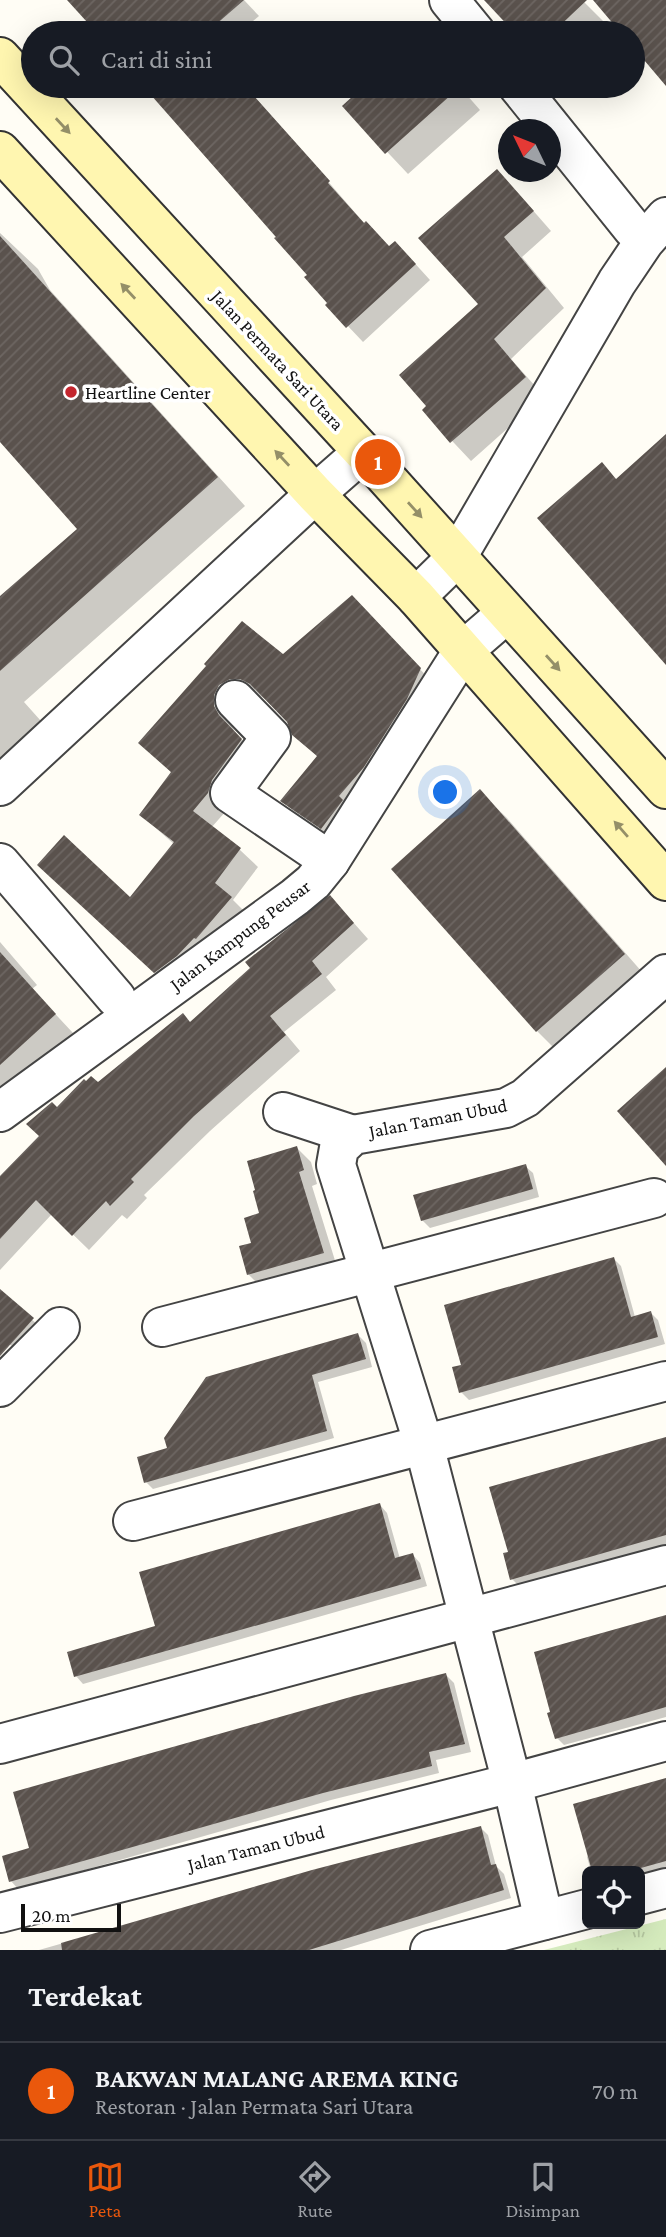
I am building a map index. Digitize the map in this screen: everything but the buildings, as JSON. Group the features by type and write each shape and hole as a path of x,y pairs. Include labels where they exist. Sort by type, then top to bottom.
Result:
{"street":[{"path":"449,0 466,21"},
{"name":"Jalan Permata Sari Utara","path":"0,57 21,80"},
{"name":"Jalan Permata Sari Utara","path":"38,98 363,452 666,789"},
{"path":"416,597 457,556 617,282 644,242 650,223 530,98"},
{"path":"0,151 314,494 416,597 666,881"},
{"path":"0,786 314,494 363,452"},
{"name":"Jalan Kampung Peusar","path":"0,1112 313,882 330,861 463,651 507,613"},
{"path":"235,700 271,737 230,793 330,861"},
{"path":"0,863 116,998"},
{"name":"Jalan Taman Ubud","path":"544,1920 512,1783 424,1445 336,1165 339,1148 353,1135 506,1108 525,1098 666,974"},
{"path":"283,1112 353,1135"},
{"path":"162,1327 654,1198"},
{"path":"0,1387 60,1327"},
{"path":"133,1521 666,1381"},
{"path":"0,1744 666,1564"},
{"name":"Jalan Taman Ubud","path":"0,1913 512,1783 666,1741"},
{"path":"645,1894 666,1888"},
{"path":"430,1950 582,1910"}],"green space":[{"path":"666,1919 666,1950 544,1950 627,1929 645,1929 645,1924"}],"place":[{"name":"Heartline Center","path":"71,392"},
{"name":"BAKWAN MALANG AREMA KING","path":"378,462"}]}
